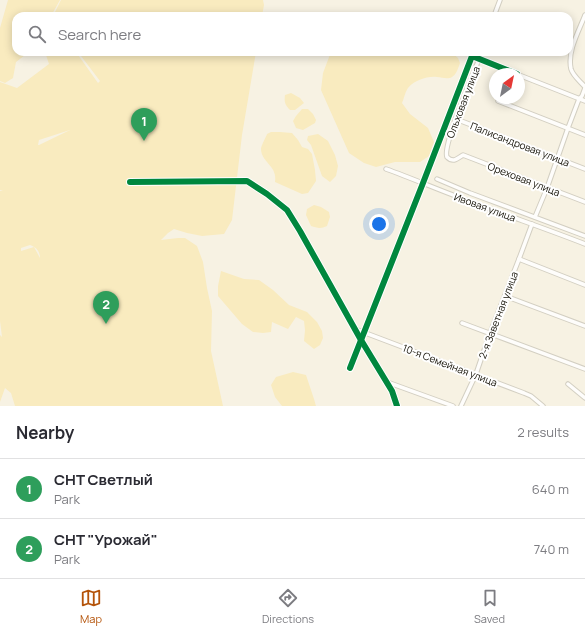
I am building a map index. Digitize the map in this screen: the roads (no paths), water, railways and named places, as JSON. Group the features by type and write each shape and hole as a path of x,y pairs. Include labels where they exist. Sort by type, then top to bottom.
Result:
{"street":[{"path":"496,12 500,0"},
{"path":"573,47 585,15"},
{"path":"350,368 472,56 502,68"},
{"name":"Ольховая улица","path":"463,155 454,161 449,159 446,155 448,143 456,118 479,56"},
{"path":"535,217 579,99 582,96 585,87 571,70 572,56"},
{"path":"525,77 585,101"},
{"path":"506,104 585,135"},
{"name":"Палисандровая улица","path":"456,118 585,169"},
{"name":"Ореховая улица","path":"463,155 585,202"},
{"name":"Ивовая улица","path":"386,169 585,244"},
{"name":"Ивовая улица","path":"438,179 470,193 585,236"},
{"path":"130,182 247,181 287,210 354,328 392,391 398,406"},
{"name":"2-я Заветная улица","path":"461,406 476,374 532,224"},
{"path":"519,259 585,285"},
{"path":"505,296 585,326"},
{"path":"462,323 585,369"},
{"name":"10-я Семейная улица","path":"354,328 528,394 543,406"},
{"path":"386,382 453,406"},
{"path":"568,384 585,398"}],"place":[{"name":"СНТ Светлый","path":"144,141"},
{"name":"СНТ \"Урожай\"","path":"106,324"}]}
